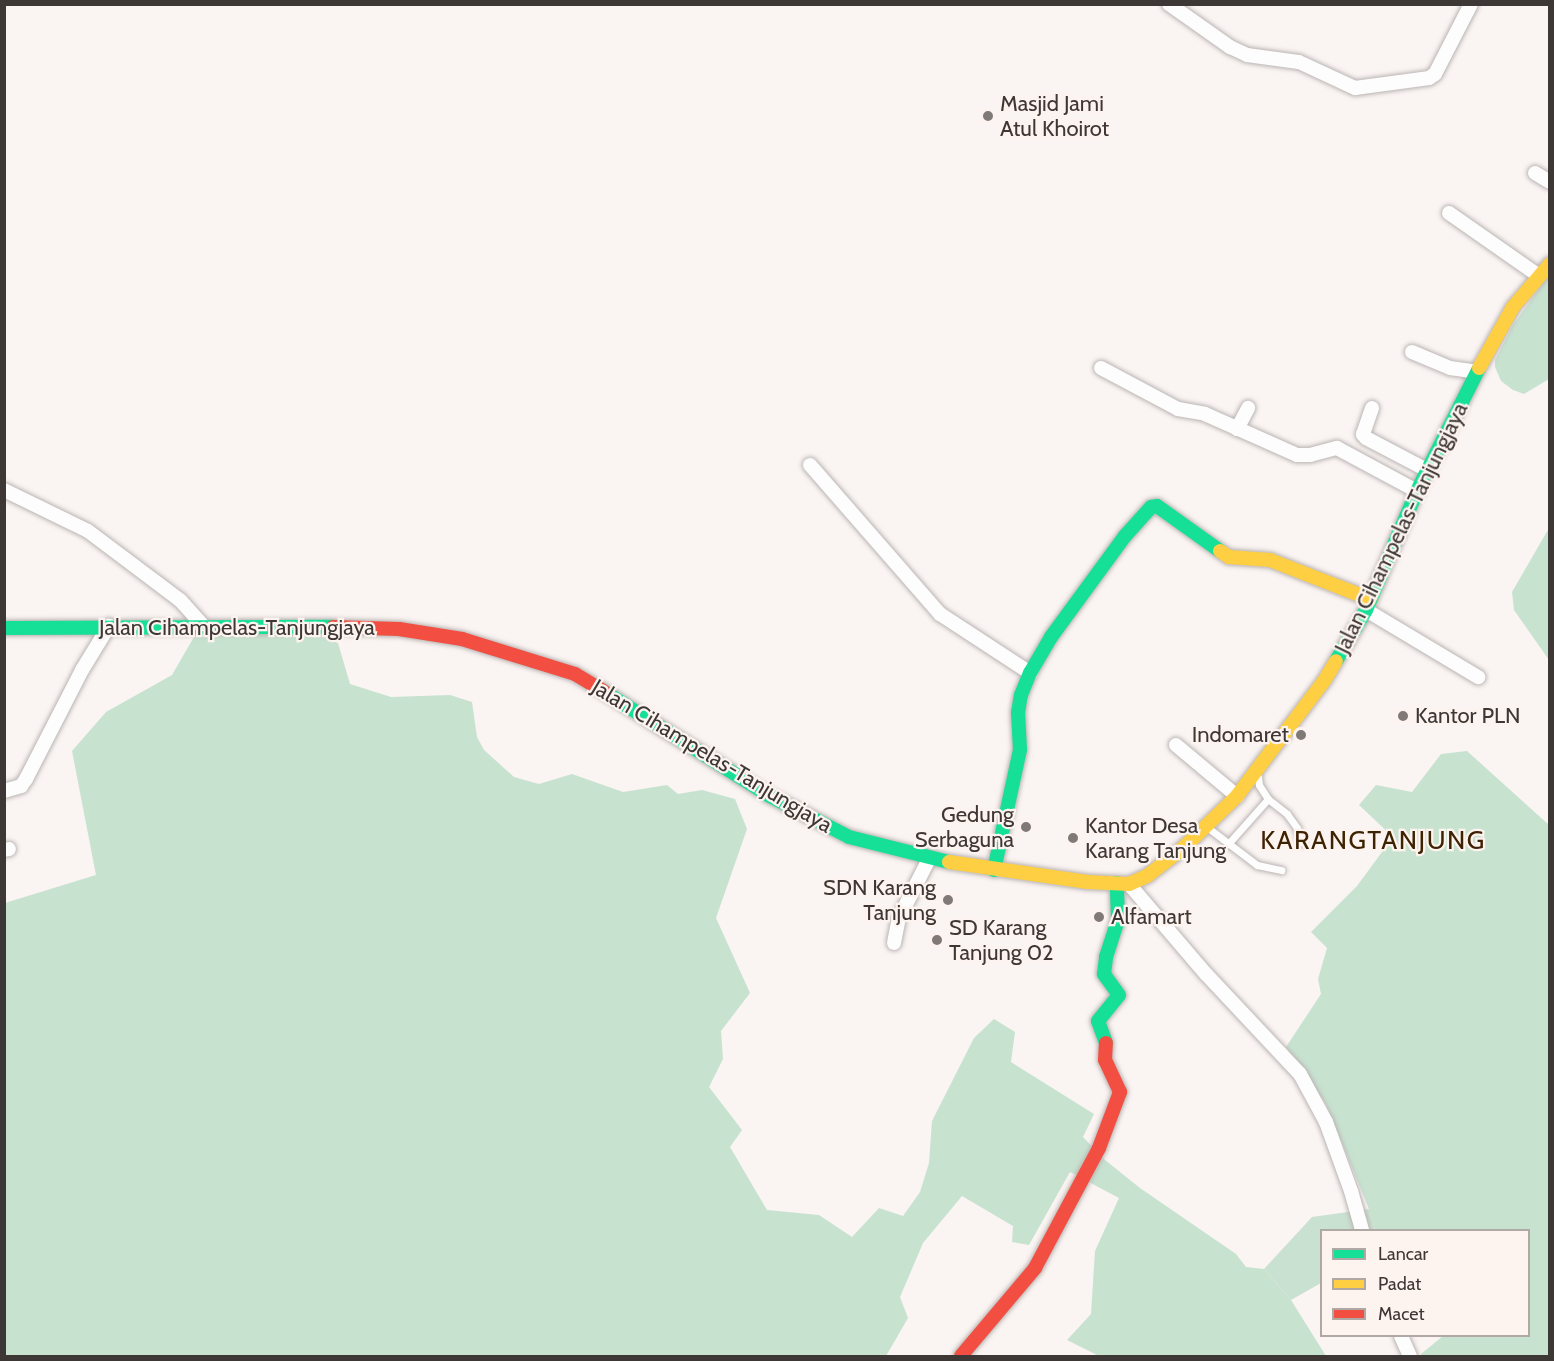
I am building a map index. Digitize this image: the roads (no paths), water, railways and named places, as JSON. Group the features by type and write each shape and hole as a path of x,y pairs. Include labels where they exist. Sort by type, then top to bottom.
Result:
{"main road":[{"name":"Jalan Cihampelas-Tanjungjaya","path":"4,628 349,626 399,629 462,639 575,674 813,821 849,837 929,858 994,870 1088,882 1123,883 1147,876 1206,826 1237,796 1323,681 1368,604 1417,491 1477,372 1513,307 1550,264"},
{"path":"994,870 1020,750 1018,713 1021,695 1030,673 1051,637 1125,536 1151,507 1157,506 1229,557 1270,560 1368,604"},
{"path":"962,1356 989,1320 1035,1268 1062,1213 1099,1148 1120,1092 1105,1060 1107,1046 1098,1021 1119,995 1106,980 1104,974 1106,957 1118,919 1123,883"}],"street":[{"path":"1169,4 1230,47 1247,55 1299,62 1355,88 1430,78 1435,75 1471,4"},
{"path":"1535,173 1550,182"},
{"path":"1449,213 1539,276"},
{"path":"1413,352 1450,368 1477,372"},
{"path":"1101,368 1178,409 1205,414 1297,455 1310,455 1337,448 1417,491"},
{"path":"1237,429 1248,408"},
{"path":"1372,408 1364,429 1366,438 1427,470"},
{"path":"810,465 940,614 1030,673"},
{"path":"4,490 88,531 172,594 205,628"},
{"path":"1368,604 1478,676"},
{"path":"4,791 21,786 26,779 82,670 109,626"},
{"path":"1176,745 1237,796"},
{"path":"894,943 899,918 929,858"},
{"path":"1123,883 1300,1074 1326,1122 1351,1191 1362,1229"},
{"path":"1402,1337 1410,1356"}],"lane":[{"path":"1258,768 1259,785 1268,800 1287,814 1297,828 1301,842"},
{"path":"1228,844 1268,800"},
{"path":"1206,826 1257,865 1281,870"}],"place":[{"name":"Masjid Jami Atul Khoirot","path":"988,116"},
{"name":"Kantor PLN","path":"1403,716"},
{"name":"Indomaret","path":"1301,735"},
{"name":"Gedung Serbaguna","path":"1026,827"},
{"name":"Kantor Desa Karang Tanjung","path":"1073,838"},
{"name":"SDN Karang Tanjung","path":"948,900"},
{"name":"Alfamart","path":"1099,917"},
{"name":"SD Karang Tanjung 02","path":"937,940"}],"district":[{"name":"KARANGTANJUNG","path":"1373,841"}]}
